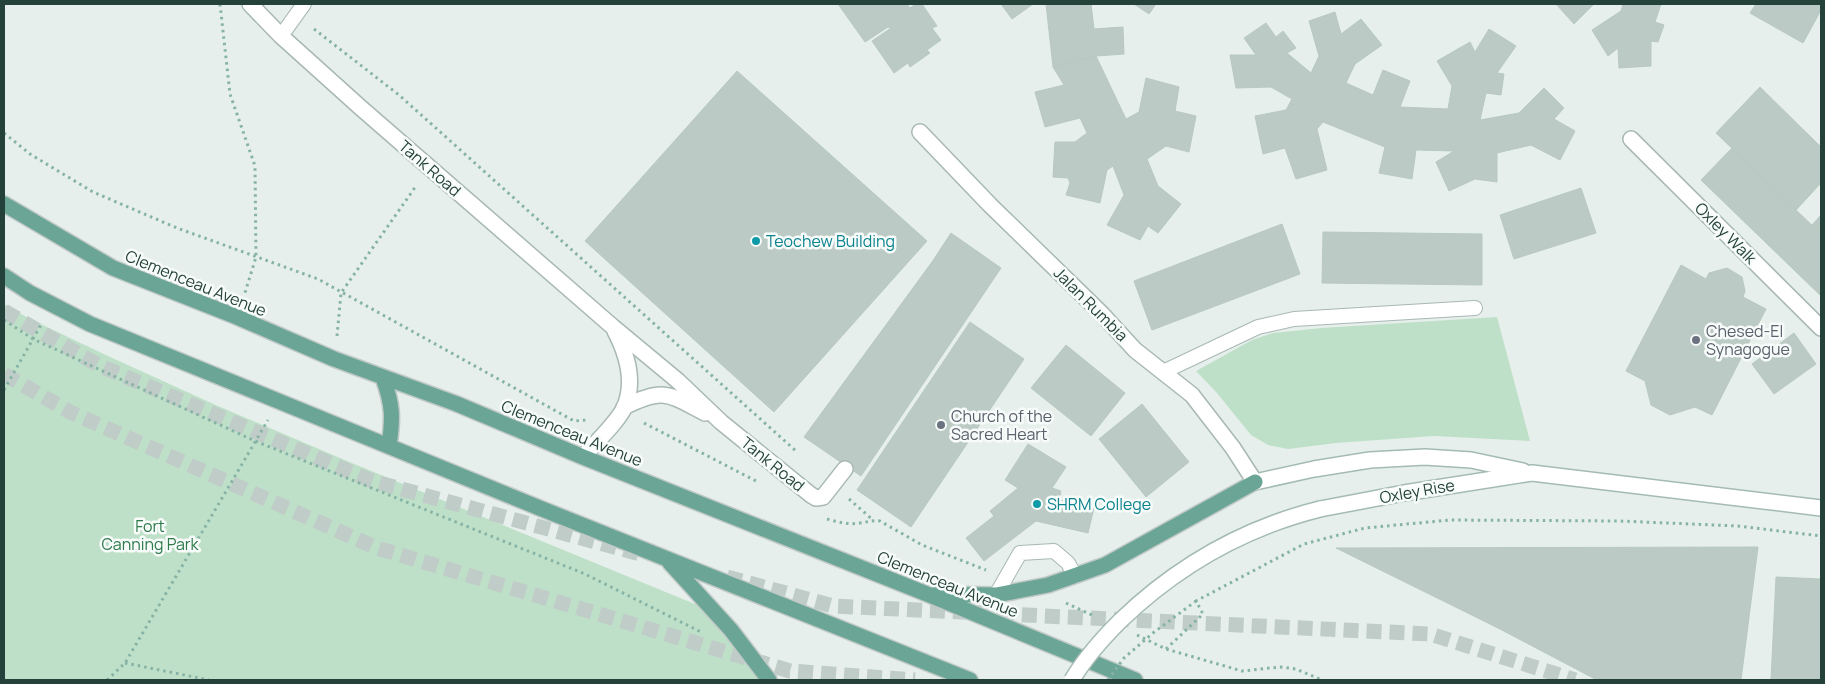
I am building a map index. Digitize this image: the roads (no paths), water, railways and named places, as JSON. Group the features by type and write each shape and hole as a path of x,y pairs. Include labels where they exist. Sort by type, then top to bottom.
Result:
{"main road":[{"name":"Clemenceau Avenue","path":"4,204 114,268 237,317 334,359 457,404 583,457 927,594 1135,680"},
{"path":"4,276 30,294 90,324 668,560 970,680"},
{"path":"383,378 390,398 393,420 389,446"},
{"path":"927,594 996,595 1048,585 1076,576 1105,565 1255,482"},
{"path":"668,560 731,630 769,680"}],"street":[{"name":"Tank Road","path":"250,4 281,36 368,114 678,381 721,422 816,498 823,497 844,469"},
{"name":"Jalan Rumbia","path":"920,132 990,205 1102,314 1135,350 1192,395 1233,448 1255,482"},
{"name":"Oxley Walk","path":"1631,138 1821,328"},
{"name":"Tank Road","path":"583,457 623,409 630,385 624,347 614,327"},
{"name":"Tank Road","path":"623,409 654,394 664,394 678,399 721,422"},
{"path":"1255,482 1314,469 1370,460 1425,457 1471,460 1532,473"},
{"name":"Oxley Rise","path":"1072,680 1079,668 1109,633 1145,598 1181,570 1248,533 1286,518 1320,508 1532,473 1821,508"}],"lane":[{"path":"281,36 300,10"},
{"path":"1162,372 1258,327 1294,319 1475,308"},
{"path":"996,595 1020,553 1054,551 1068,563 1076,576"}],"tunnel":[{"path":"4,311 98,365 372,481 640,554"},
{"path":"4,374 70,412 377,548 790,671 915,680"},
{"path":"727,577 833,606 1430,634 1575,680"}],"place":[{"name":"Teochew Building","path":"756,241"},
{"name":"Chesed-El Synagogue","path":"1696,340"},
{"name":"Church of the Sacred Heart","path":"941,425"},
{"name":"SHRM College","path":"1037,504"}],"park label":[{"name":"Fort Canning Park","path":"150,535"}]}
